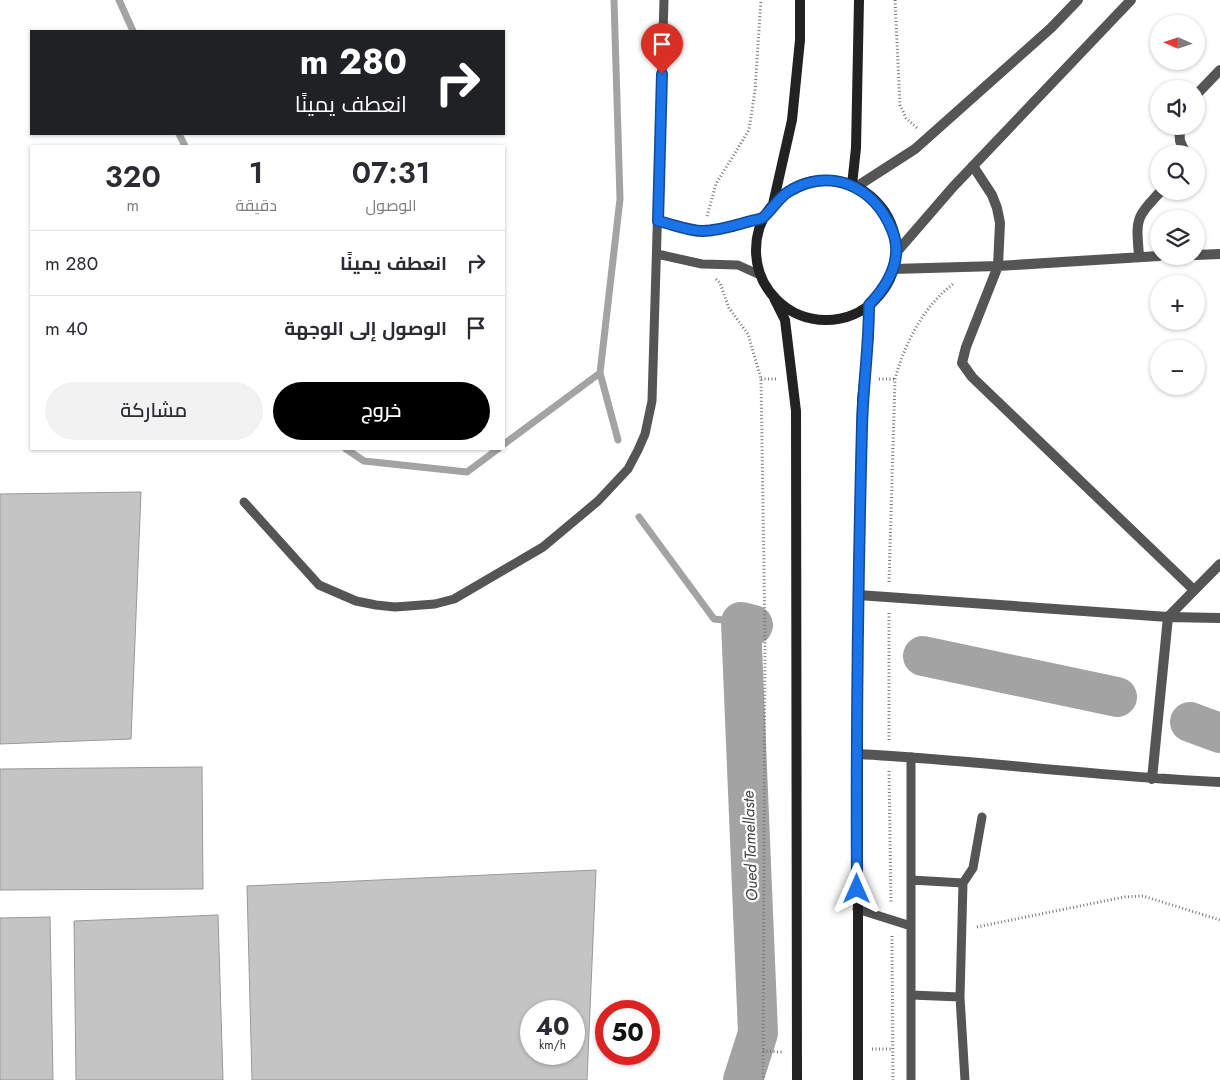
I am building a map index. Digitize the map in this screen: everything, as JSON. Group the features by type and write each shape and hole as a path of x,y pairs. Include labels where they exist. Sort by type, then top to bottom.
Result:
{"main road":[{"path":"773,204 792,120 799,49 800,0"},
{"path":"854,186 859,0"},
{"path":"774,298 788,309 803,317 820,320 838,319 854,314 869,305 881,292 894,270 895,254 894,233 886,214 873,198 854,186 836,181 810,182 786,192 773,204 763,218 756,246 760,275 785,320 796,419 797,1080"},
{"path":"858,1080 858,595 862,401 869,333 869,305"}],"street":[{"path":"854,186 902,159 929,138 1051,28 1078,0"},
{"path":"895,254 973,166 1131,0"},
{"path":"1205,86 1220,70"},
{"path":"973,166 992,195 997,208 1000,223 998,266 966,347 962,363 972,377 1194,590"},
{"path":"1139,256 1138,220 1141,213 1153,200"},
{"path":"1205,255 1220,254"},
{"path":"894,270 998,266 1150,256"},
{"path":"1152,779 1168,617 1220,564"},
{"path":"858,595 1168,617 1220,618"},
{"path":"857,754 912,757 1152,779 1220,782"}],"lane":[{"path":"244,502 319,585 350,599 376,606 415,607 454,599 543,547 614,486 628,469 645,434 652,401 664,0"},
{"path":"658,221 702,231 734,227 763,218"},
{"path":"657,254 702,264 738,265 760,275"},
{"path":"911,1080 912,757"},
{"path":"965,1080 960,997 963,883 973,868 982,817"},
{"path":"911,880 963,883"},
{"path":"857,909 911,926"},
{"path":"911,995 960,997"}],"path":[{"path":"702,231 716,184 749,130 757,71 761,0"},
{"path":"895,0 900,105 906,118 929,138"},
{"path":"702,264 720,283 729,308 748,334 761,379 765,634 763,1080"},
{"path":"893,1080 888,596 896,379 900,360 916,327 937,297 957,281 963,267"},
{"path":"962,929 1124,897 1143,896 1220,920"},
{"path":"858,1050 911,1049"}],"building":[{"path":"141,492 131,739 0,744 0,494"},
{"path":"202,767 203,889 0,890 0,769"},
{"path":"596,870 587,1080 252,1080 247,886"},
{"path":"218,915 223,1080 76,1080 74,921"},
{"path":"50,917 53,1080 0,1080 0,918"}],"waterway":[{"path":"119,0 133,30"},
{"path":"614,0 620,199 600,373 618,440"},
{"path":"180,135 184,145"},
{"path":"505,443 600,373"},
{"path":"348,450 364,461 467,472 497,450"},
{"path":"639,517 714,619 741,622"},
{"name":"Oued Tamellaste","path":"743,1080 758,1033 741,622 753,625"},
{"name":"Oued Tamellaste","path":"923,656 1117,697"},
{"name":"Oued Tamellaste","path":"1190,722 1220,733"}],"route":[{"path":"662,74 658,221 702,231 734,227 763,218 773,204 786,192 801,184 818,180 836,181 852,185 873,198 886,214 894,233 894,270 881,292 869,305 869,333 862,401 858,614 857,889"}]}
